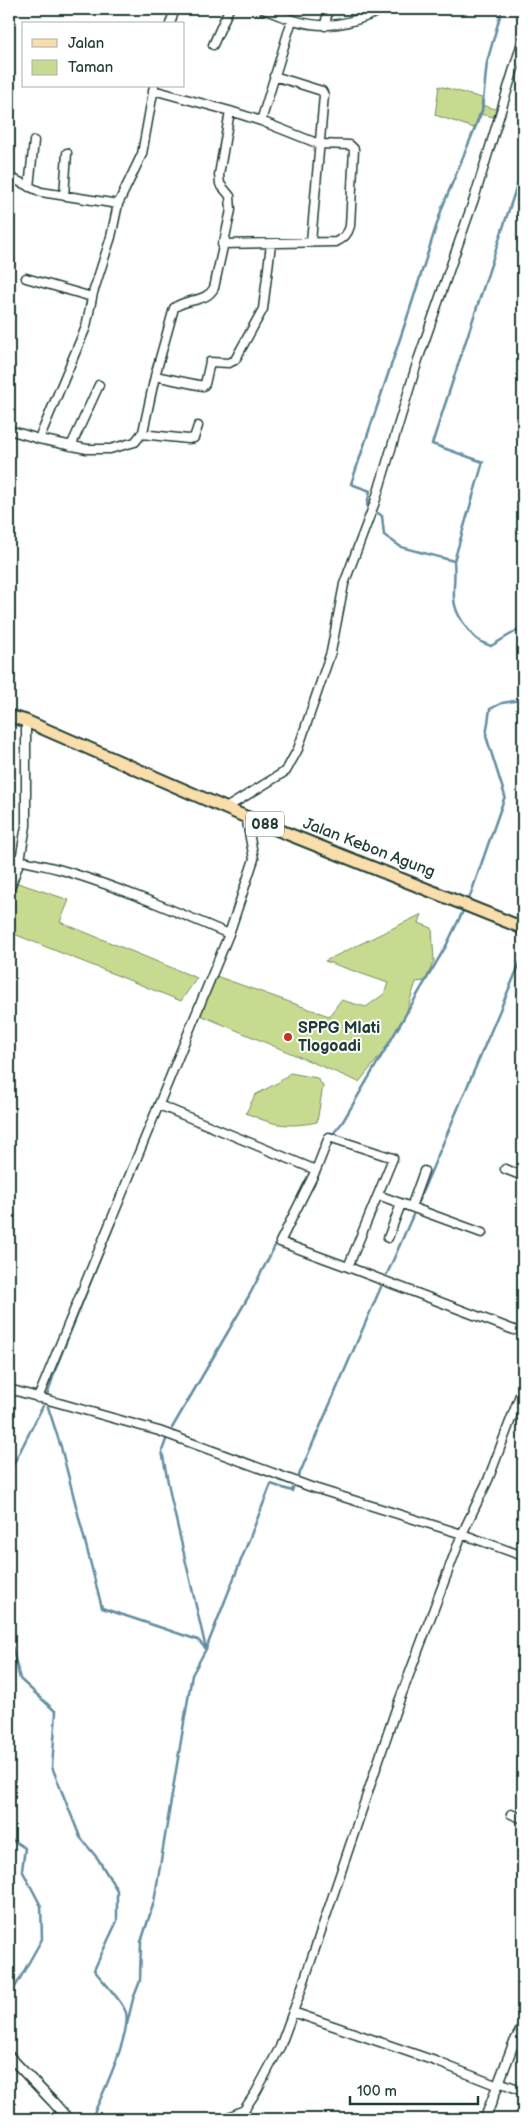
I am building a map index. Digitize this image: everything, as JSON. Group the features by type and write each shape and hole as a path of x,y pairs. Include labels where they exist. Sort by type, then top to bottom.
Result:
{"main road":[{"name":"Jalan Kebon Agung","path":"9,716 26,721 246,817 523,928"}],"street":[{"path":"171,22 175,9"},
{"path":"213,45 229,9"},
{"path":"263,9 292,20 324,26 357,21 385,9"},
{"path":"324,26 328,9"},
{"path":"261,121 292,20"},
{"path":"226,808 286,771 298,749 331,652 344,584 375,502 418,360 474,199 523,39"},
{"path":"274,76 323,91 324,100 318,144 311,242"},
{"path":"39,439 83,337 118,204 140,160 153,88 261,121 318,144 344,144 354,147 355,161 352,171 350,226 349,232 343,239 336,242 222,244"},
{"path":"9,430 39,439 87,449 110,448 135,442 141,434 174,308 181,302 206,297 211,293 232,203 230,196 220,184 219,175 230,111"},
{"path":"29,187 34,141"},
{"path":"64,196 67,153"},
{"path":"9,177 41,192 118,204"},
{"path":"155,376 203,386 210,362 229,363 234,360 263,309 271,244"},
{"path":"26,278 92,297"},
{"path":"71,446 99,385"},
{"path":"141,434 188,439 194,438 198,426"},
{"path":"9,891 20,860 26,826 26,721"},
{"path":"38,1398 229,934 254,859 246,817"},
{"path":"9,858 63,870 104,884 229,934"},
{"path":"9,937 9,955"},
{"path":"159,1104 316,1170"},
{"path":"348,1267 393,1158 329,1138 316,1170 280,1242 514,1330"},
{"path":"505,1170 523,1176"},
{"path":"411,1207 424,1171"},
{"path":"378,1195 482,1233"},
{"path":"388,1238 401,1204"},
{"path":"224,2119 244,2110 280,2047 395,1712 462,1534 488,1480 523,1387"},
{"path":"9,1389 159,1431 311,1487 462,1534 523,1556"},
{"path":"510,1814 523,1819"},
{"path":"293,2012 498,2084 523,2091"},
{"path":"485,2119 523,2026"},
{"path":"9,2056 68,2119"},
{"path":"244,2110 247,2119"}],"green space":[{"path":"439,86 482,98 481,105 496,109 494,117 479,114 474,128 435,115"},
{"path":"9,880 69,900 60,922 197,978 181,1001 9,932"},
{"path":"422,914 419,923 432,928 434,961 425,981 416,982 404,1019 388,1046 359,1082 198,1014 216,976 329,1016 341,1000 366,1007 384,994 388,983 325,961"},
{"path":"290,1073 317,1078 323,1086 317,1122 297,1125 272,1123 246,1113 255,1095 279,1082"}],"waterway":[{"path":"367,505 370,491 351,484 442,208 482,111 487,62 502,9"},
{"path":"454,561 483,462 432,444 523,167"},
{"path":"378,513 382,516 384,535 401,547 454,561 454,603 461,619 477,639 491,646 523,627"},
{"path":"468,902 505,796 486,736 490,709 502,703 520,700 523,695"},
{"path":"332,1135 342,1123 446,946 464,909"},
{"path":"418,1202 523,956"},
{"path":"387,1274 413,1215"},
{"path":"46,1398 57,1365 115,1222"},
{"path":"172,1428 250,1294 277,1242"},
{"path":"299,1475 381,1287"},
{"path":"9,1473 43,1406"},
{"path":"48,1407 61,1447 102,1608 198,1640 206,1649 271,1484 292,1491 293,1488"},
{"path":"127,2024 140,1981 141,1942 154,1902 192,1675 206,1649 162,1451 167,1437"},
{"path":"9,1634 20,1679 56,1712 52,1767 80,1837 98,1859 117,1890 117,1921 94,1970 122,2005 127,2018 122,2045 94,2113 96,2118 83,2119"},
{"path":"9,1838 25,1848 22,1870 41,1906 42,1939 9,1998"}],"place":[{"name":"SPPG Mlati Tlogoadi","path":"288,1037"}]}
